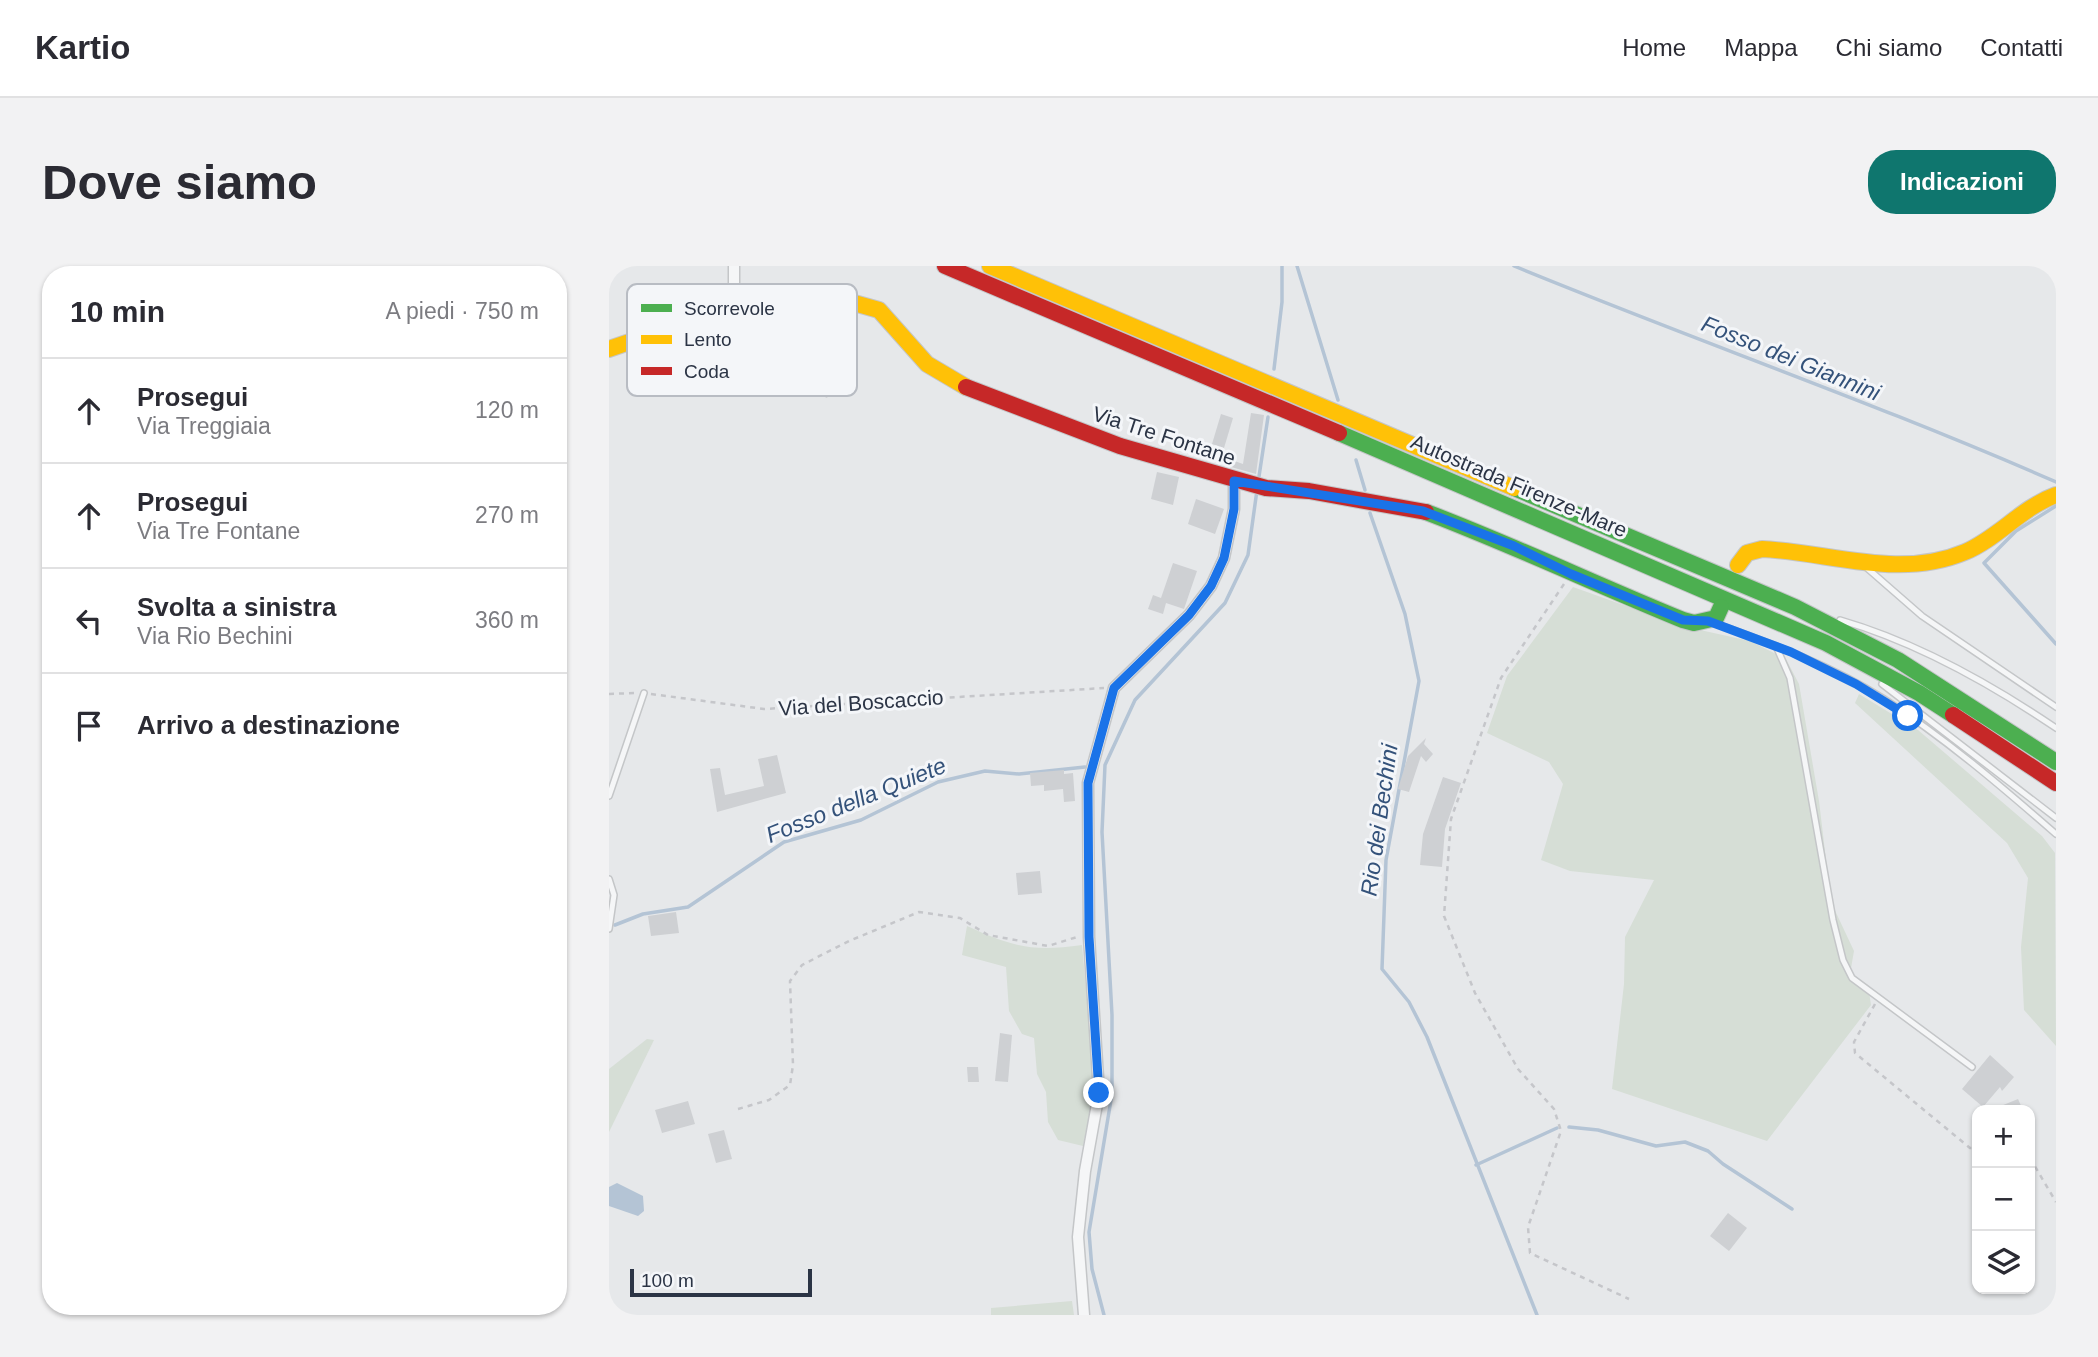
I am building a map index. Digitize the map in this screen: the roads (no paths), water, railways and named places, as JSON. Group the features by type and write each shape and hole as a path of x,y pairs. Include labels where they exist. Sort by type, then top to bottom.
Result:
{"main road":[{"name":"Autostrada Firenze-Mare","path":"945,266 1572,531 1826,643 1919,693 2056,783"},
{"name":"Autostrada Firenze-Mare","path":"990,266 1795,607 1898,660 2056,762"},
{"name":"Via Tre Fontane","path":"857,304 879,310 927,365 962,385 1120,446 1242,483 1266,488 1309,491 1423,511 1514,546 1571,574 1683,620 1708,621"},
{"name":"Via Tre Fontane","path":"609,349 627,343"},
{"path":"1738,565 1746,553 1765,548 1862,564 1917,564 1966,552 2029,508 2056,495"},
{"path":"1708,621 1716,618 1721,607"}],"street":[{"path":"734,266 734,284"},
{"path":"1084,1315 1078,1237 1085,1171 1099,1093 1089,937 1088,783 1114,688 1189,615 1211,586 1224,558 1242,483"}],"lane":[{"path":"1862,564 1921,616 2056,707"},
{"path":"1795,607 1867,628 1911,647 1976,679 2056,728"},
{"path":"1708,621 1823,666 1883,699 1958,754 2056,834"},
{"path":"1826,643 1869,675"},
{"path":"1776,646 1790,678 1833,920 1843,960 1852,978 1972,1067"},
{"path":"1880,683 2056,818"},
{"path":"609,796 644,693"},
{"path":"609,879 614,895 609,929"}],"water":[{"path":"617,1183 643,1196 644,1211 638,1216 609,1206 609,1187"}],"waterway":[{"path":"1274,369 1282,302 1282,266"},
{"name":"Rio dei Bechini","path":"1297,266 1338,400"},
{"name":"Fosso dei Giannini","path":"1514,266 1922,426 2056,482"},
{"path":"1258,483 1268,417"},
{"name":"Rio dei Bechini","path":"1356,460 1365,490"},
{"path":"1104,1315 1092,1269 1089,1232 1112,1094 1112,1015 1102,832 1105,765 1135,700 1225,603 1248,555 1257,490"},
{"name":"Fosso dei Giannini","path":"2056,506 2016,531 1984,563 2056,644"},
{"name":"Rio dei Bechini","path":"1370,513 1405,614 1419,681 1386,860 1382,969 1409,1002 1427,1037 1537,1315"},
{"name":"Fosso della Quiete","path":"615,925 643,914 688,907 784,842 861,820 938,782 985,771 1019,774 1085,767"},
{"path":"1569,1127 1598,1130 1656,1146 1685,1142 1708,1151 1723,1164 1792,1209"},
{"path":"1476,1165 1557,1128"}]}
